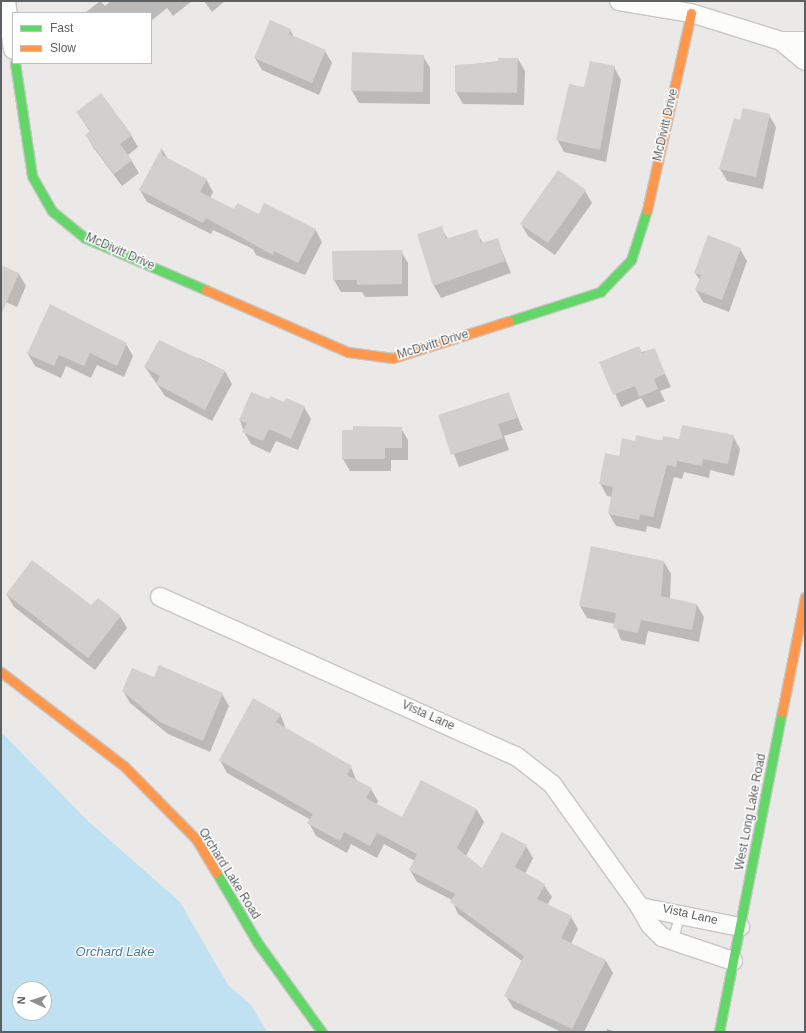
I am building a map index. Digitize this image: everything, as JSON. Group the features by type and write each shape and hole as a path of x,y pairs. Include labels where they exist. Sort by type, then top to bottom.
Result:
{"street":[{"path":"6,1 12,43"},
{"path":"619,1 691,13 781,41 805,41"},
{"name":"McDivitt Drive","path":"15,64 32,176 52,211 85,238 348,352 392,358 600,292 631,260 645,220 691,13"},
{"path":"781,41 805,61"},
{"name":"Vista Lane","path":"160,597 516,756 552,784 640,907 650,925 672,942 733,961"},
{"name":"West Long Lake Road","path":"719,1032 805,597"},
{"name":"Orchard Lake Road","path":"1,672 124,766 191,834 257,942 322,1032"},
{"name":"Vista Lane","path":"640,907 680,913 740,927"}],"lane":[{"path":"672,942 680,913"}],"water":[{"name":"Orchard Lake","path":"1,732 88,821 180,902 228,985 251,1005 267,1032 1,1032"}],"building":[{"path":"270,20 291,29 289,34 326,50 312,83 254,58"},
{"path":"352,52 424,55 423,92 351,91"},
{"path":"498,58 518,58 517,93 455,92 455,65 498,62"},
{"path":"590,61 615,66 600,150 556,140 569,84 584,87"},
{"path":"101,93 132,135 120,144 132,160 114,174 85,135 90,131 76,112"},
{"path":"743,108 770,114 756,177 719,169 734,118 740,120"},
{"path":"162,147 162,155 207,179 200,192 234,209 237,203 259,214 264,203 316,229 298,263 274,251 273,255 206,218 203,223 139,190"},
{"path":"558,170 586,190 548,243 520,224"},
{"path":"442,226 446,239 477,229 481,243 498,238 505,261 433,286 417,234"},
{"path":"708,235 741,248 722,300 695,290 701,275 694,273"},
{"path":"402,250 402,284 357,285 357,280 333,280 332,251"},
{"path":"1,265 19,273 1,315"},
{"path":"50,304 127,343 117,366 90,353 84,366 59,355 54,366 27,354"},
{"path":"159,340 225,371 205,410 156,384 160,376 144,367"},
{"path":"639,346 642,353 655,348 665,374 654,379 658,389 639,397 635,386 613,395 599,362"},
{"path":"251,392 269,399 270,396 284,402 286,398 305,406 291,439 269,429 263,441 242,432 247,423 239,420"},
{"path":"509,392 517,418 498,424 503,438 451,455 438,415"},
{"path":"682,425 734,435 728,464 703,459 702,466 677,461 676,467 667,465 653,517 640,514 639,520 608,514 613,487 599,484 605,453 619,456 622,438 635,441 636,435 662,441 663,436 679,439"},
{"path":"353,426 402,427 402,448 385,448 385,459 342,459 342,430 353,430"},
{"path":"591,546 664,561 661,596 697,604 692,630 641,620 638,633 613,628 616,613 579,606"},
{"path":"32,560 91,605 98,598 121,616 88,658 6,594"},
{"path":"159,665 223,693 203,741 160,722 122,691 132,668 154,677"},
{"path":"253,698 281,714 276,722 352,766 347,775 372,788 366,798 402,817 421,780 477,809 457,848 482,868 502,832 527,845 515,867 545,884 537,899 572,916 561,938 606,960 572,1029 504,996 524,956 450,902 455,894 409,870 417,854 377,833 370,846 344,832 340,841 307,823 313,814 219,760"}],"traffic: fast":[{"path":"15,64 32,176 52,211 85,238 206,290"},
{"path":"509,321 600,292 631,260 647,210"},
{"path":"719,1032 782,712"},
{"path":"216,872 257,942 322,1032"}],"traffic: slow":[{"path":"647,210 691,13"},
{"path":"206,290 348,352 393,358 509,321"},
{"path":"782,712 805,597"},
{"path":"1,672 124,766 196,839 216,872"}]}
